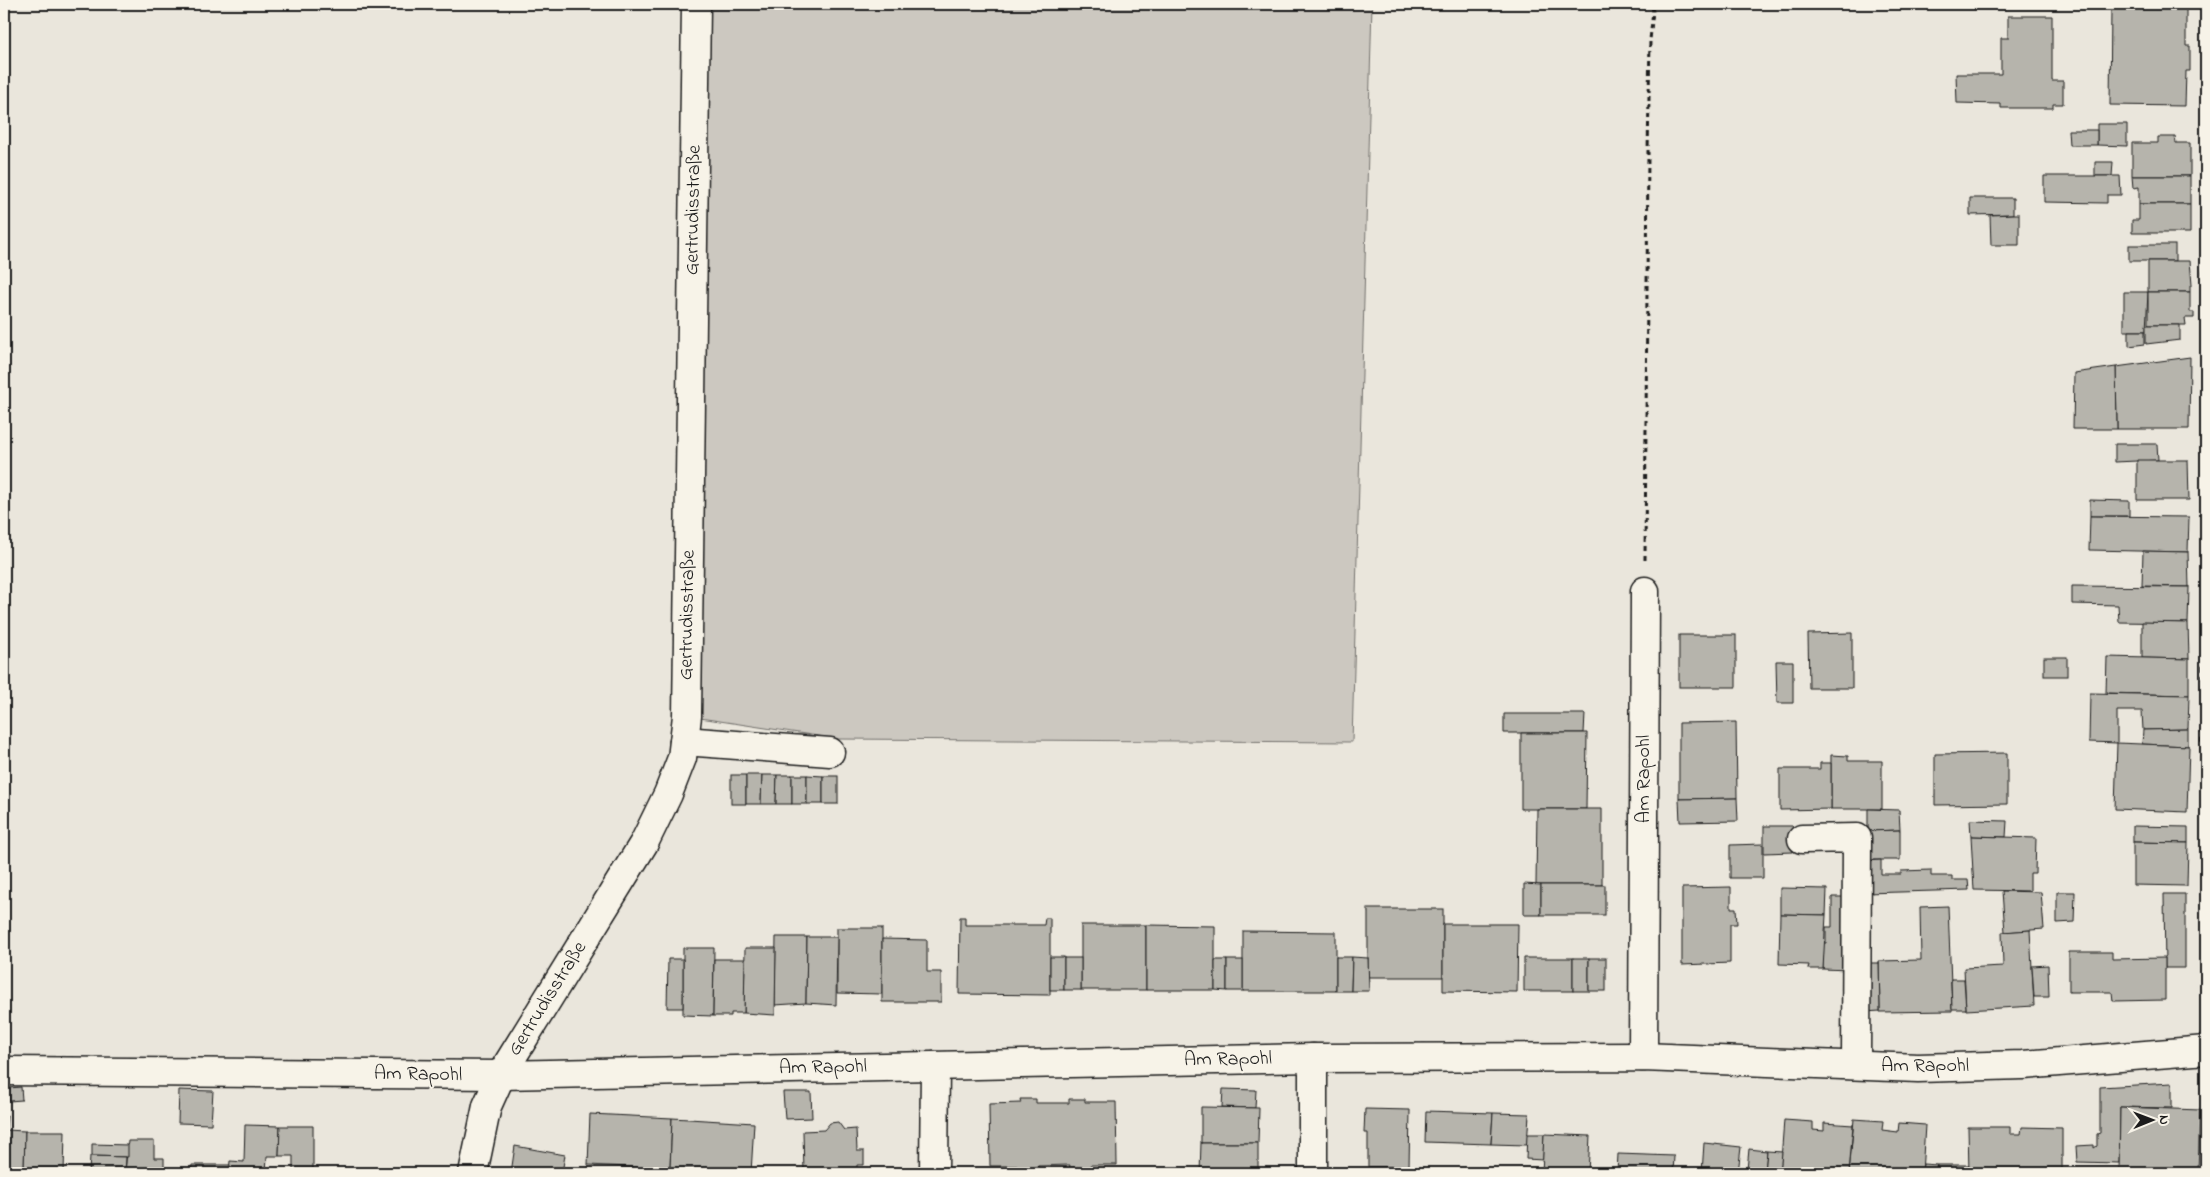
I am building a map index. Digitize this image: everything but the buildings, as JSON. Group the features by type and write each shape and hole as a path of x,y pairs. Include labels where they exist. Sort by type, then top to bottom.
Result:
{"street":[{"name":"Gertrudisstraße","path":"473,1173 487,1106 501,1075 644,843 668,794 682,758 687,716 696,4"},
{"name":"Am Rapohl","path":"1643,1057 1645,591"},
{"path":"684,741 830,752"},
{"path":"1802,839 1857,838 1856,1065"},
{"name":"Am Rapohl","path":"4,1071 501,1075 1312,1058 1643,1057 1918,1068 2023,1065 2206,1050"},
{"path":"1312,1058 1313,1173"},
{"path":"934,1173 935,1066"}],"path":[{"path":"1645,591 1648,134 1650,40 1653,11 1651,4"},
{"path":"2206,261 2204,271 2206,496 2201,773 2206,792"}],"shaded area":[{"path":"696,4 1372,4 1352,742 838,739 687,716"}]}
